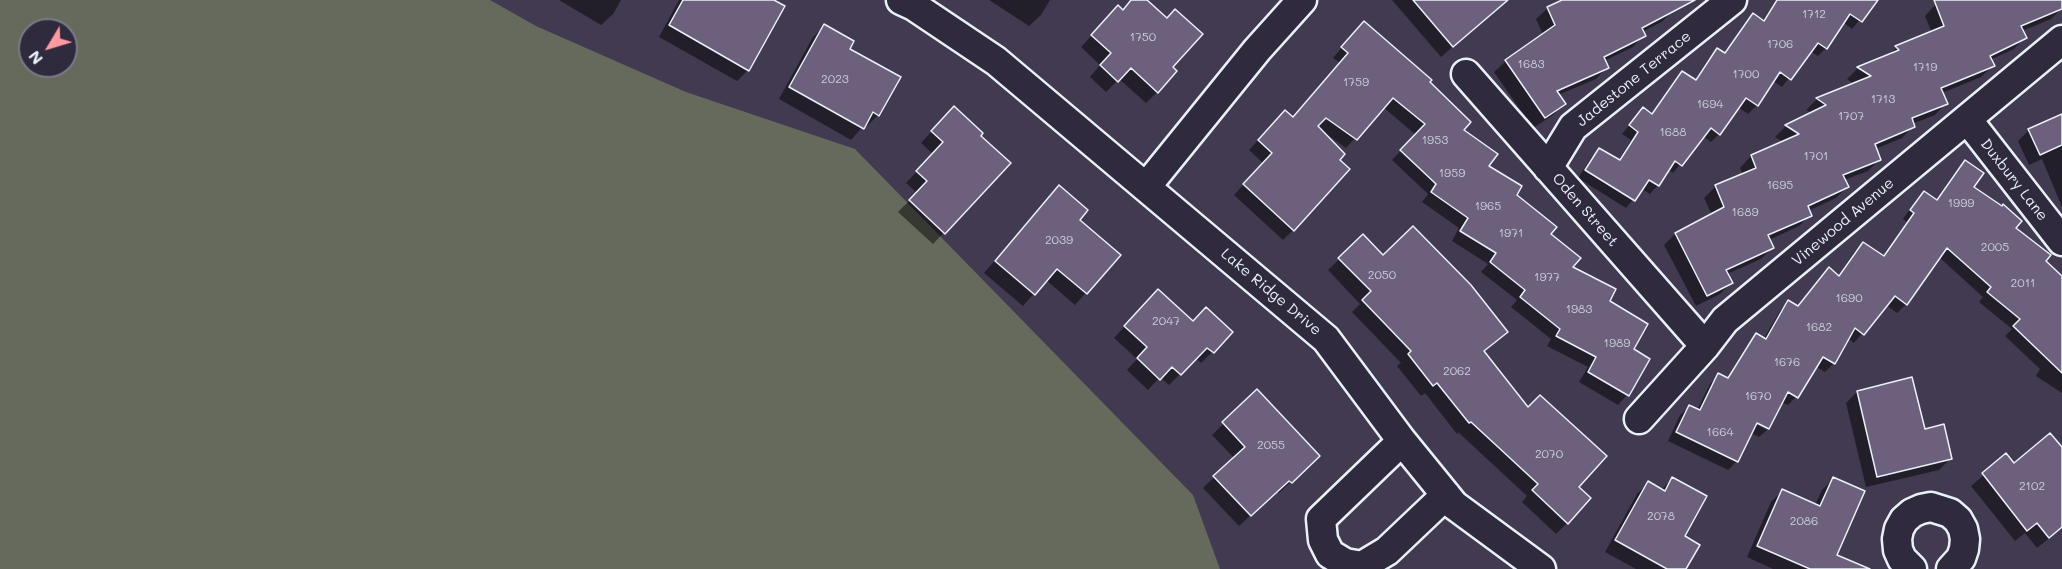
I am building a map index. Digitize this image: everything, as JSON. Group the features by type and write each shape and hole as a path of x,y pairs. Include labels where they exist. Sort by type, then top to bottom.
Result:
{"street":[{"name":"Lake Ridge Drive","path":"902,0 996,61 1326,339 1454,506 1541,569"},
{"path":"1146,187 1257,51 1302,0"},
{"name":"Jadestone Terrace","path":"1548,168 1573,128 1732,0"},
{"name":"Vinewood Avenue","path":"1639,419 1705,346 1725,320 2062,40"},
{"name":"Oden Street","path":"1466,74 1705,346"},
{"name":"Duxbury Lane","path":"1967,119 2062,240"},
{"path":"1402,441 1321,519 1323,540 1330,554 1346,563 1362,566 1387,552 1446,495"},
{"path":"1912,569 1902,559 1898,550 1899,529 1912,513 1931,507 1950,513 1963,529 1964,549 1961,558 1951,569"}],"green space":[{"path":"0,0 490,0 536,26 686,92 855,149 1193,495 1220,569 0,569"}],"building":[{"path":"683,0 774,0 785,6 749,71 669,25"},
{"path":"1131,0 1147,0 1167,18 1175,9 1203,34 1173,67 1177,71 1158,93 1131,68 1118,82 1100,65 1111,53 1091,35 1118,5 1123,10"},
{"path":"1413,0 1508,0 1453,47"},
{"path":"1562,0 1695,0 1642,28 1646,36 1604,57 1609,68 1557,91 1566,104 1545,118 1505,60 1555,25 1547,7"},
{"path":"1777,0 1878,0 1862,22 1850,14 1827,49 1818,43 1791,80 1780,72 1758,106 1746,98 1720,135 1711,128 1682,166 1675,161 1659,186 1649,180 1635,201 1585,170 1599,148 1620,160 1638,132 1629,125 1643,107 1652,114 1682,71 1696,80 1717,48 1725,53 1753,13 1764,21"},
{"path":"1934,0 2062,0 2062,9 2021,26 2027,38 1990,56 1995,66 1941,88 1948,104 1912,118 1915,127 1875,144 1881,160 1843,175 1849,187 1808,206 1812,216 1768,235 1774,248 1726,270 1733,283 1707,296 1675,233 1724,207 1715,185 1756,168 1751,155 1799,134 1785,125 1826,105 1816,98 1871,76 1857,67 1899,50 1895,46 1944,26"},
{"path":"1364,21 1432,80 1430,82 1471,122 1464,130 1498,154 1489,166 1522,186 1517,195 1557,227 1551,234 1581,258 1573,267 1616,289 1610,301 1648,324 1634,349 1650,359 1629,396 1588,372 1596,357 1556,336 1560,329 1520,297 1525,290 1490,262 1496,253 1460,231 1468,218 1431,192 1436,184 1400,150 1425,124 1393,98 1357,140 1326,118 1318,126 1345,154 1340,160 1350,169 1294,231 1243,184 1272,153 1258,140 1285,110 1293,117 1348,53 1341,47"},
{"path":"824,24 854,41 850,49 901,77 879,116 873,112 864,129 789,87"},
{"path":"954,106 983,133 981,136 1011,163 945,234 909,200 927,181 916,171 943,142 931,131"},
{"path":"2062,114 2062,145 2040,155 2028,129"},
{"path":"1965,160 1984,173 1974,187 2002,206 2003,204 2022,221 2016,228 2051,255 2046,261 2062,276 2062,373 2013,326 2020,319 1987,292 1991,287 1947,248 1907,305 1895,296 1864,335 1855,328 1835,364 1823,357 1798,398 1788,392 1769,429 1757,423 1738,462 1676,432 1689,405 1700,410 1718,373 1728,378 1756,333 1766,339 1788,300 1798,306 1829,267 1839,276 1863,242 1884,256 1914,213 1910,210 1924,191 1937,200"},
{"path":"1059,185 1088,210 1080,220 1121,255 1087,294 1057,269 1035,295 995,261"},
{"path":"1413,226 1471,285 1508,332 1484,351 1528,407 1540,395 1607,456 1579,487 1591,498 1568,524 1532,490 1538,484 1471,422 1469,423 1437,383 1433,386 1408,354 1411,351 1362,300 1371,291 1338,258 1363,234 1383,255"},
{"path":"1158,289 1193,321 1206,307 1233,332 1214,353 1207,348 1181,375 1172,367 1160,380 1137,358 1147,347 1124,326"},
{"path":"1912,377 1925,429 1944,424 1952,459 1877,477 1857,391"},
{"path":"1257,389 1320,456 1292,483 1289,481 1251,516 1213,476 1245,447 1222,422"},
{"path":"2050,433 2062,447 2062,527 2049,538 2037,523 2027,531 1982,473 2006,453 2014,463"},
{"path":"1672,477 1707,496 1685,536 1700,545 1686,569 1667,569 1615,540 1648,481 1665,491"},
{"path":"1833,477 1865,491 1837,555 1870,569 1810,569 1757,546 1782,489 1820,506"}]}
